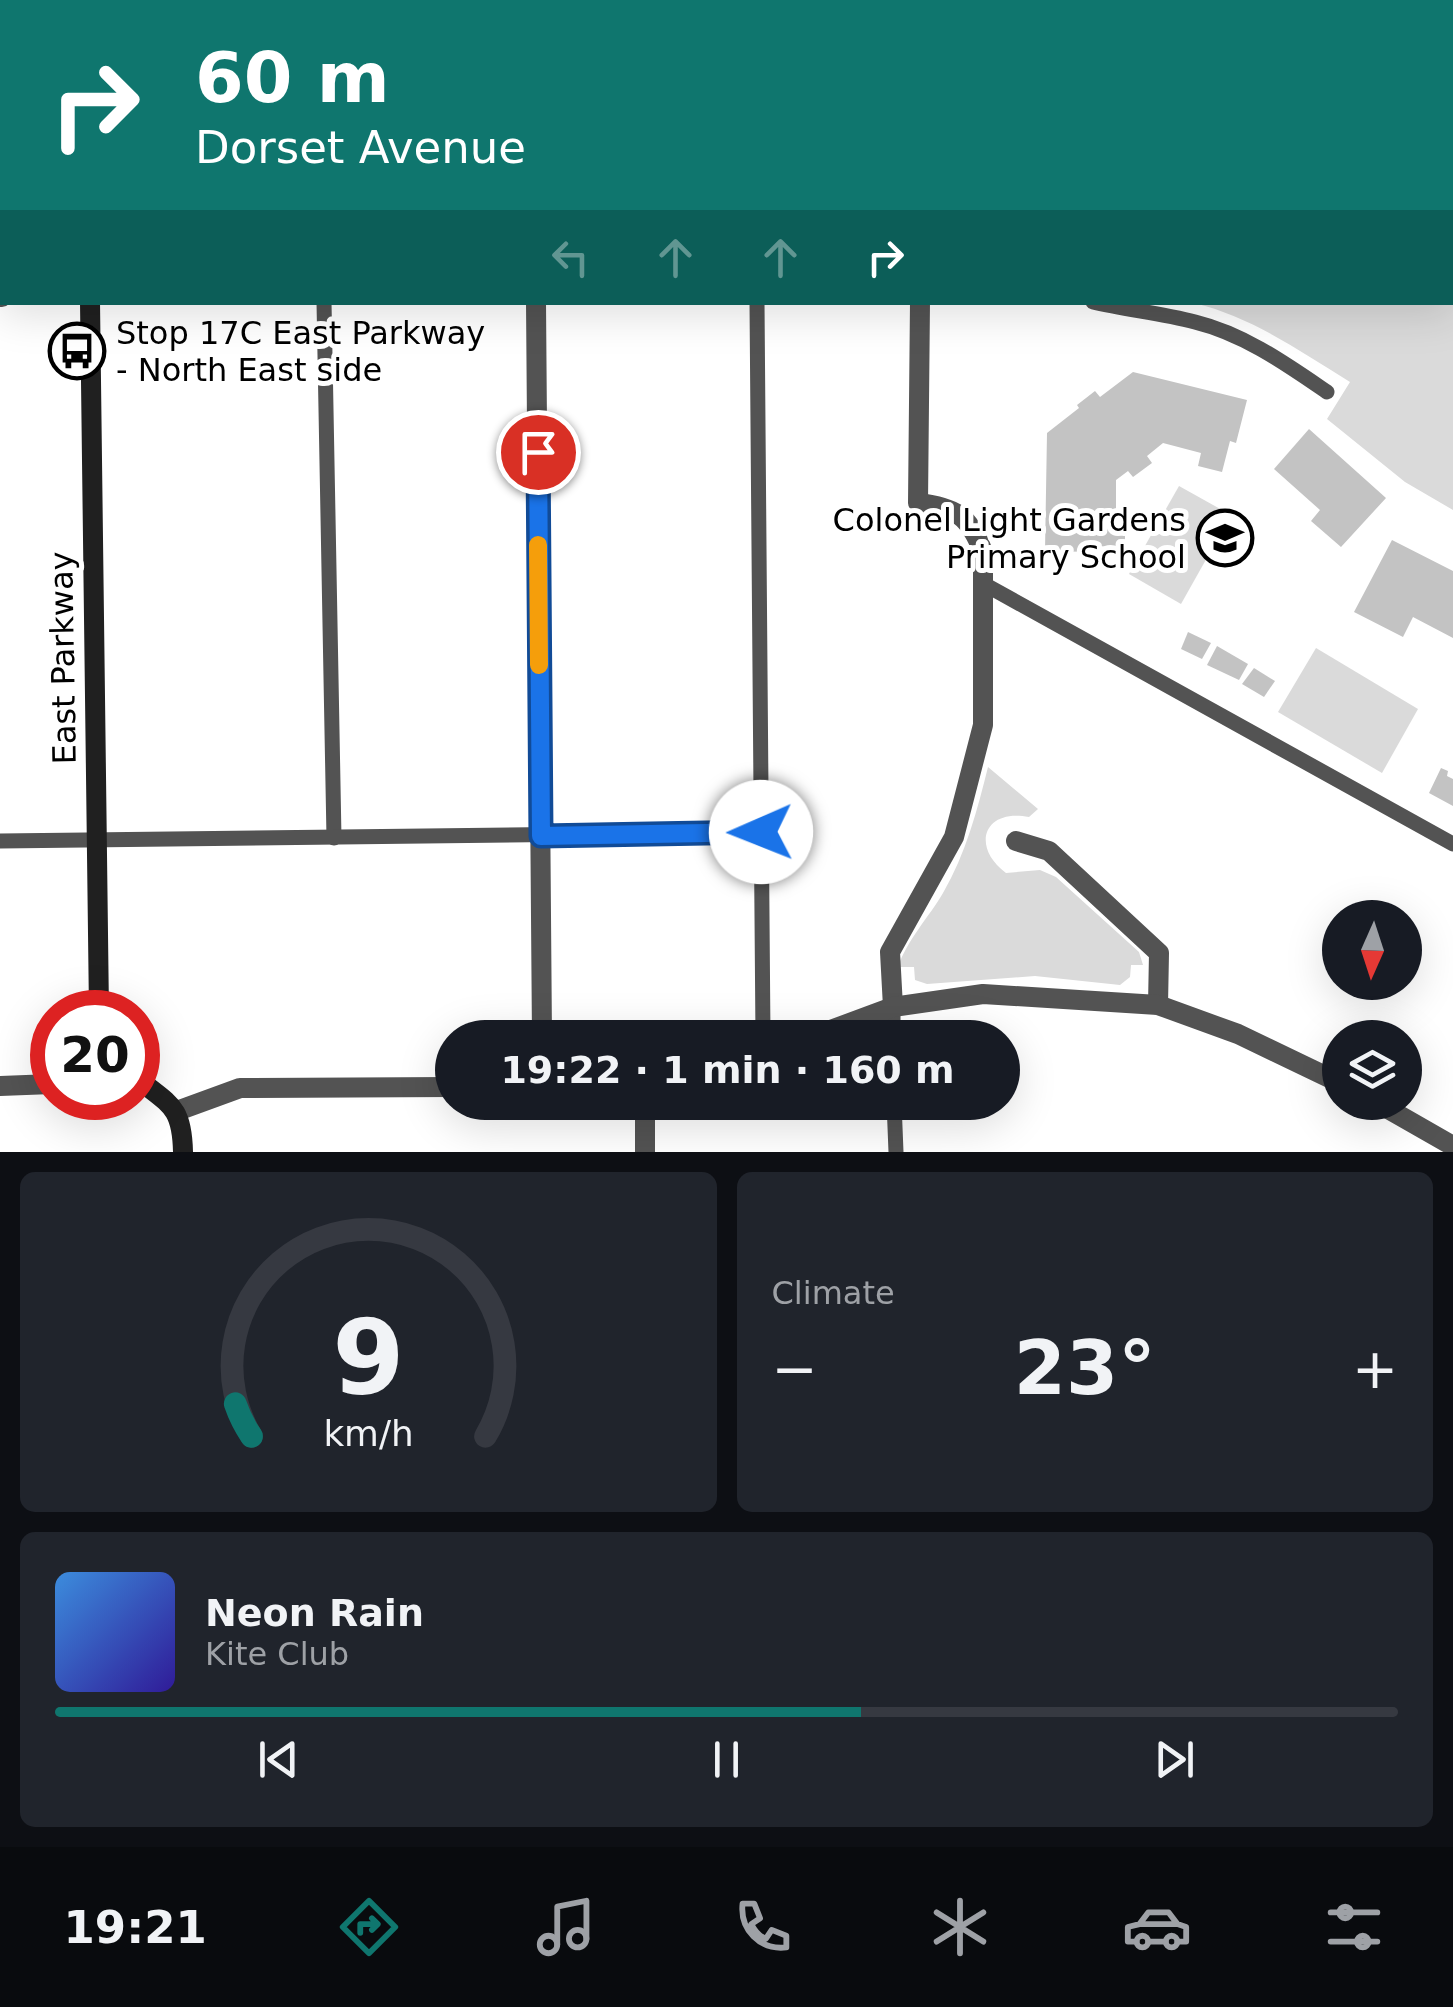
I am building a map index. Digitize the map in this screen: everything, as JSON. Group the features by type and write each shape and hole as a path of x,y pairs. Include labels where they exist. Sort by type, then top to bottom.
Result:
{"street":[{"name":"East Parkway","path":"90,305 98,990"},
{"path":"536,305 542,1020"},
{"path":"892,1007 890,952 954,838 983,726 984,552 975,529 959,513 918,504 920,305"},
{"path":"1016,841 1049,850 1159,953 1158,1005"},
{"path":"857,1020 892,1007 983,994 1158,1005 1238,1034 1322,1074"},
{"path":"0,1086 30,1085"},
{"path":"177,1111 240,1088 435,1087"},
{"path":"160,1097 177,1111 182,1123 183,1152"},
{"path":"644,1120 645,1152"},
{"path":"1408,1120 1453,1146"}],"lane":[{"path":"324,305 334,838"},
{"path":"757,305 763,1020"},
{"path":"1110,305 1198,322 1235,336 1327,392"},
{"path":"984,584 1453,844"},
{"path":"0,841 761,832"},
{"path":"892,1007 892,1020"},
{"path":"895,1120 896,1152"}],"shaded area":[{"path":"1201,305 1453,305 1453,510 1405,482 1327,419 1350,382 1256,326"},
{"path":"1179,486 1231,515 1181,604 1129,574"},
{"path":"1316,648 1418,709 1382,773 1278,712"},
{"path":"988,767 1038,809 1029,817 1001,818 992,824 987,832 988,852 1006,873 1040,870 1056,877 1139,952 1143,965 1131,965 1130,977 1120,985 1035,976 927,984 915,980 914,967 898,967 958,863"}],"building":[{"path":"1133,372 1247,400 1236,443 1230,441 1222,472 1198,466 1201,453 1163,443 1147,456 1152,463 1133,477 1128,471 1116,480 1116,521 1125,521 1125,547 1093,546 1094,552 1045,551 1047,433 1095,391 1100,397"},
{"path":"1309,429 1386,498 1341,547 1311,521 1320,510 1274,469"},
{"path":"1392,540 1453,571 1453,638 1413,617 1403,637 1354,612"},
{"path":"1188,632 1211,643 1202,659 1181,649"},
{"path":"1217,646 1248,664 1239,680 1207,665"},
{"path":"1254,668 1275,681 1264,697 1242,684"},
{"path":"1441,768 1453,779 1453,806 1429,793"}],"slow traffic":[{"path":"538,545 539,665"}],"place":[{"name":"Stop 17C East Parkway - North East side","path":"77,351"},
{"name":"Colonel Light Gardens Primary School","path":"1225,538"}],"route":[{"path":"538,452 541,836 761,832"}]}
